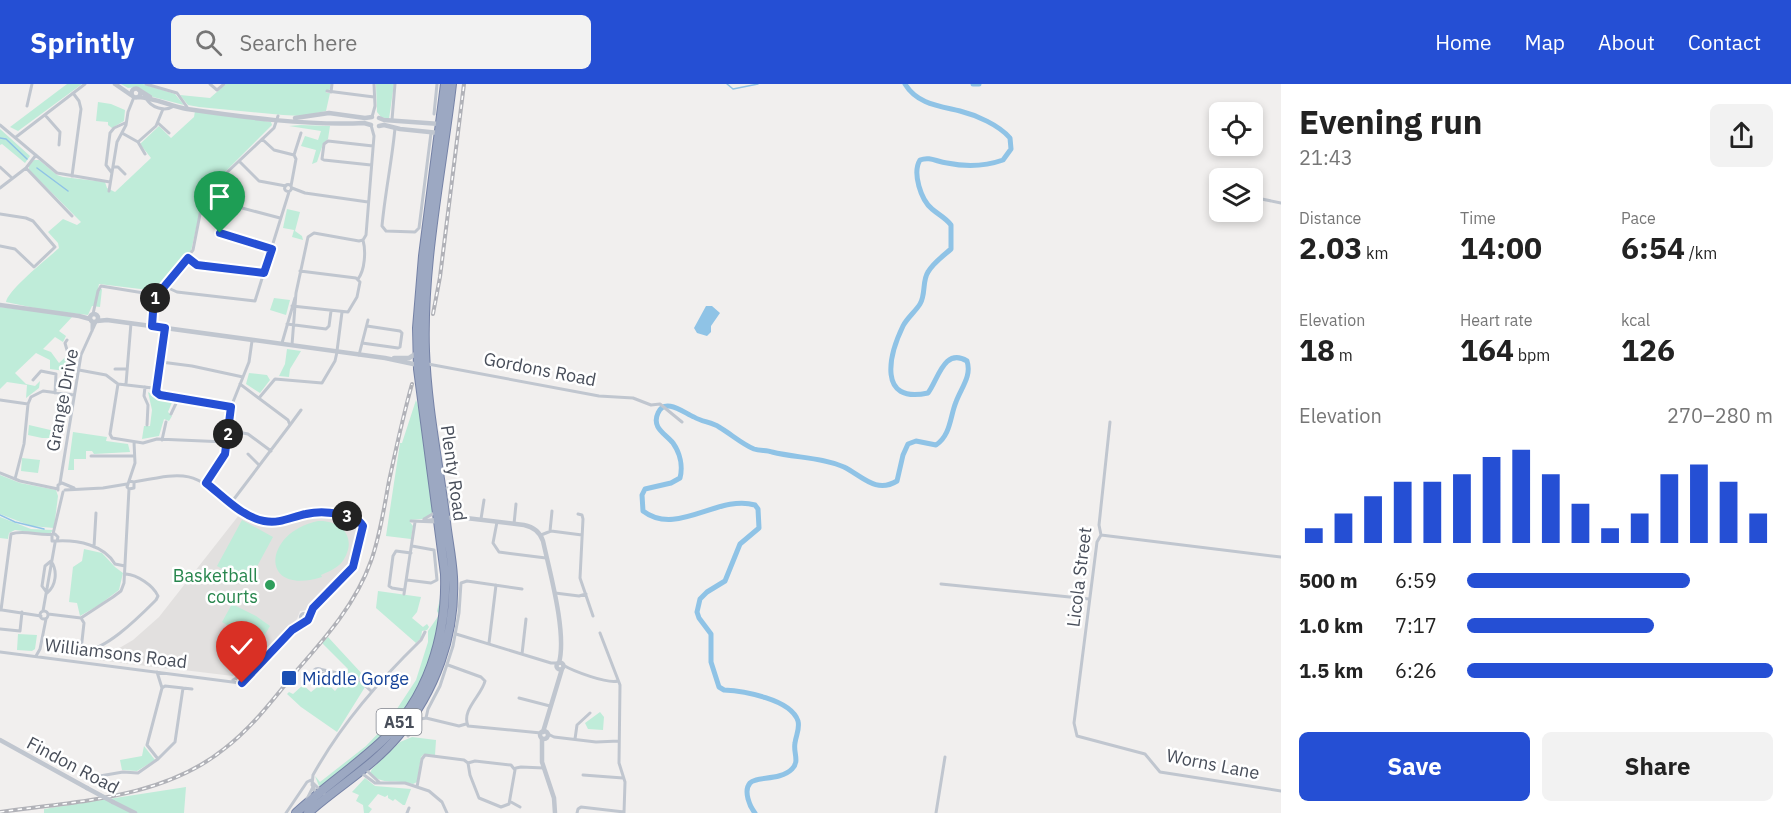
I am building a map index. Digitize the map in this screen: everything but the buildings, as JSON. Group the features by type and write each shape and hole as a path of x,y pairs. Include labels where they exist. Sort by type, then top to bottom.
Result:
{"highway":[{"name":"Plenty Road","path":"321,794 362,770 382,753 404,729 444,665 453,600 453,571 420,361 419,287 445,84"},
{"name":"Plenty Road","path":"440,120 452,84"},
{"name":"Plenty Road","path":"420,361 438,133"},
{"name":"Plenty Road","path":"302,811 383,741 417,696 430,669 440,635 445,602 441,539 446,518"},
{"path":"351,768 359,766 362,770"}],"street":[{"path":"32,84 28,104 33,106"},
{"path":"16,137 85,84"},
{"path":"115,84 134,96 200,110 320,122 364,123 378,126 384,124 395,128 438,133"},
{"path":"146,84 178,94 188,107"},
{"path":"210,84 217,90 224,84"},
{"path":"332,84 329,92 374,97"},
{"path":"282,344 294,306 300,271 310,236 362,239 366,235 374,136 381,121 375,106 374,84"},
{"path":"395,84 392,120 395,128"},
{"name":"Plenty Road","path":"437,84 434,106 440,120"},
{"path":"122,88 140,90 153,98 200,110"},
{"path":"109,191 117,142 126,123 134,96 133,89"},
{"path":"134,96 140,93 140,90"},
{"path":"72,176 81,108 73,93"},
{"path":"146,98 150,104 163,109 174,106"},
{"path":"374,136 370,120 375,106"},
{"path":"276,118 298,118 330,113 384,120 440,120 434,106"},
{"path":"138,142 158,123 163,109"},
{"path":"316,114 316,120 320,122"},
{"path":"45,115 60,132 59,145"},
{"path":"150,326 150,306 193,250 204,194 276,127 276,118"},
{"path":"112,173 106,165 110,133 114,128 126,123"},
{"path":"158,123 169,134"},
{"path":"0,125 57,173 110,182"},
{"name":"Plenty Road","path":"395,128 382,226 386,231 418,231 438,133"},
{"path":"122,133 138,142 145,154"},
{"path":"164,286 177,292 253,302 256,300 289,188 296,159 294,155 301,133"},
{"path":"262,139 272,149 294,155"},
{"path":"371,165 324,160 323,149 324,144 328,141 373,146"},
{"path":"0,188 26,168 36,155"},
{"path":"240,162 256,179 300,191 368,202"},
{"path":"113,166 118,167 125,174"},
{"path":"0,167 13,178"},
{"path":"26,168 72,216"},
{"path":"217,181 242,208 280,218"},
{"path":"1263,199 1281,203"},
{"path":"0,214 30,220 55,247 34,267 15,249 0,246"},
{"path":"220,233 272,249"},
{"path":"294,306 348,312 360,286 358,279 362,273 364,247 362,239"},
{"path":"188,258 197,265 264,273"},
{"path":"300,271 358,279"},
{"name":"Grange Drive","path":"36,656 40,649 45,615 78,369 81,355 92,332 98,291 102,286 157,295"},
{"name":"Gordons Road","path":"0,305 252,341 420,361 599,396 633,398 651,405 660,404 682,422"},
{"path":"292,345 294,306"},
{"path":"287,324 326,329 329,326 331,311"},
{"path":"260,398 275,379 322,383 335,361 342,312"},
{"path":"359,355 368,320"},
{"path":"126,384 131,324"},
{"path":"362,343 398,348 400,346 402,333 400,331 367,326"},
{"path":"165,328 156,389 160,395 231,407"},
{"path":"67,340 65,343 68,350 81,355"},
{"path":"206,483 225,454 231,407 249,362 252,341"},
{"path":"386,358 409,358 420,361"},
{"path":"161,362 243,377"},
{"path":"78,369 106,375 118,384 156,389"},
{"path":"116,369 127,369"},
{"path":"33,380 40,372 56,374 55,393"},
{"path":"118,384 112,438 134,442 162,440 226,442"},
{"path":"240,384 290,424"},
{"path":"146,387 144,396 148,405 147,425"},
{"path":"15,479 24,444 28,404 31,397 41,391 74,395"},
{"path":"171,414 179,397"},
{"path":"0,400 28,404"},
{"path":"231,502 301,410"},
{"path":"162,440 166,422"},
{"name":"Licola Street","path":"1077,736 1074,723 1097,542 1101,535 1099,525 1110,422"},
{"path":"228,430 248,434 271,451"},
{"path":"126,566 115,564 108,553 94,547 16,532 10,535 1,610 81,618 121,591 126,574 134,442"},
{"path":"248,454 259,465"},
{"path":"91,456 134,456"},
{"path":"0,473 15,479 48,486 74,488 131,485 171,475 189,477 206,483 251,517 266,522 320,512 349,517 363,523 362,536 353,567 313,608 302,615 293,629 244,682 240,683 237,677"},
{"name":"Plenty Road","path":"446,518 450,489"},
{"path":"481,519 483,500"},
{"path":"514,524 516,504"},
{"path":"549,532 552,511"},
{"path":"94,547 96,513"},
{"path":"578,514 582,515 583,519 580,578 593,616"},
{"path":"422,521 446,518"},
{"path":"429,523 446,518"},
{"path":"411,553 396,551 393,556 389,586 392,588 405,592 407,580 411,553 412,546 413,522 446,518 481,519 530,527 541,536 561,632 559,675 550,706 543,746 543,767 554,798 555,813"},
{"path":"422,521 432,525 441,539"},
{"path":"496,521 493,543 499,552 544,558"},
{"path":"541,536 549,532 582,535"},
{"path":"1101,535 1281,557"},
{"path":"407,580 431,583 437,580 435,551 412,546"},
{"path":"81,618 84,623 81,650 86,651 102,644 129,626 156,600 158,596 156,591 133,575 126,574"},
{"path":"426,717 456,634 461,582 467,580 523,589"},
{"path":"941,584 1089,599"},
{"path":"489,643 496,585"},
{"path":"554,593 579,596 586,594"},
{"path":"272,651 281,639 307,620 313,608"},
{"path":"0,629 20,631 22,612"},
{"path":"302,615 302,620 307,620"},
{"path":"522,654 526,618"},
{"path":"286,813 308,782 312,781 315,772 371,691 426,632"},
{"path":"577,813 580,807 624,813 625,783 619,763 620,686 600,633"},
{"path":"456,634 611,682 618,681"},
{"name":"Grange Drive","path":"40,649 43,657"},
{"name":"Williamsons Road","path":"0,652 240,683"},
{"path":"444,665 481,677 485,681 469,710 466,724"},
{"path":"336,674 317,680 312,676 314,670 319,669 356,677 371,691"},
{"path":"319,669 323,673 322,678"},
{"path":"228,681 253,671"},
{"path":"157,672 162,688 147,745 158,759"},
{"path":"242,675 245,679"},
{"name":"Williamsons Road","path":"162,688 165,686 192,689"},
{"path":"89,775 94,777 123,772 138,773 158,759 175,742 183,688"},
{"path":"519,698 550,706"},
{"path":"575,739 577,725 590,712"},
{"path":"408,736 421,719 426,717 459,726 466,724 472,728 575,739 619,741"},
{"name":"Worns Lane","path":"1077,736 1144,754 1160,772 1281,790"},
{"name":"Findon Road","path":"0,740 135,813"},
{"path":"417,787 423,756 464,760 468,763 475,761 506,765 514,769 543,767"},
{"path":"936,813 945,757"},
{"path":"468,763 479,798 501,807 507,806 510,802 514,769"},
{"path":"362,770 380,783 403,783 436,795 442,801 447,813"},
{"path":"583,775 622,778"},
{"path":"312,781 321,794"},
{"path":"312,781 321,794"},
{"path":"510,802 520,807"},
{"path":"407,813 409,808"}],"shaded area":[{"path":"239,515 254,523 269,526 323,516 355,522 360,526 349,566 307,610 300,611 297,619 247,671 238,670 233,676 99,660 133,640 159,617"}],"green space":[{"path":"67,84 82,84 18,131 10,127"},
{"path":"121,84 143,84 175,94 184,105 153,97 138,87 128,88"},
{"path":"226,84 331,84 326,93 330,93 326,111 302,116 199,107 188,105 180,95 210,98"},
{"path":"376,84 394,84 389,119 381,117 377,112"},
{"path":"98,102 125,110 124,121 112,128 108,122 96,121"},
{"path":"195,111 271,122 272,125 204,193 191,251 157,291 99,284 98,289 102,289 100,307 92,306 88,315 44,310 6,302 21,282 59,248 58,243 48,232 63,219 77,225 81,222 29,170 34,160 39,160 57,175 63,177 105,182 107,188 115,192 151,158 140,144 159,126 171,138 194,117"},
{"path":"289,126 330,126 328,139 323,144 317,162 312,164 316,150 301,146 305,136 318,140 321,131"},
{"path":"0,129 30,156 25,163 2,144 0,145"},
{"path":"287,209 300,212 295,231 302,236 303,240 292,237 294,230 283,228"},
{"path":"274,298 290,300 286,315 270,310"},
{"path":"0,307 73,316 59,331 66,336 63,342 55,337 43,349 51,352 59,363 70,353 75,356 73,372 50,369 50,360 36,353 15,373 26,384 35,386 40,381 39,388 26,398 27,385 7,382 0,389"},
{"path":"287,349 301,351 290,369 289,377 279,376 285,364"},
{"path":"249,373 267,375 270,380 260,393 246,384"},
{"path":"148,392 157,398 173,400 168,412 172,416 169,421 164,419 159,436 142,439 144,426 150,426 152,410"},
{"path":"416,400 420,411 434,510 433,514 422,519 410,520 413,526 411,539 386,536 400,443 402,443"},
{"path":"29,425 59,432 58,438 28,435"},
{"path":"73,432 107,437 106,441 128,444 130,452 94,454 92,451 86,451 86,459 74,459 74,470 68,470"},
{"path":"22,458 40,460 38,473 21,471"},
{"path":"0,475 20,483 56,490 58,496 54,528 31,526 0,514"},
{"path":"0,517 31,529 53,530 50,534 46,534 15,530 9,533 8,539 0,538"},
{"path":"242,520 273,537 248,583 217,566"},
{"path":"318,521 335,524 346,533 349,546 347,554 340,564 321,575 322,577 301,581 287,578 278,571 275,561 278,549 286,537 300,527"},
{"path":"84,549 102,553 123,573 119,590 80,616 77,603 69,602 73,567 82,561"},
{"path":"378,591 421,597 417,612 412,618 423,627 427,624 429,627 422,631 421,638 416,643 376,608"},
{"path":"440,599 443,599 436,639 430,659 413,696 389,729 374,744 324,785 319,786 315,776 320,782 366,746 387,724 416,680 428,642 428,631 439,615 437,611"},
{"path":"232,604 270,626 264,636 248,636 222,622"},
{"path":"18,634 37,635 35,649 32,651 17,650"},
{"path":"328,637 364,676 363,681 348,673 348,669 322,643"},
{"path":"347,677 356,679 365,687 337,732 301,707 287,694 289,692 293,694 303,685 311,692 325,681 335,691"},
{"path":"600,712 604,717 603,730 588,729 585,723"},
{"path":"412,737 436,740 435,755 424,754 421,757 417,782 413,784 384,781 370,773 400,742"},
{"path":"144,746 155,760 137,771 122,770 120,760 142,756"},
{"path":"365,778 375,786 411,789 405,805 395,799 393,801 388,798 388,795 385,797 378,794 368,806 372,809 369,813 364,813 363,805 356,801 359,795 352,792"},
{"path":"186,787 184,813 44,813 44,809"}],"water":[{"path":"706,306 712,306 720,313 707,336 697,333 694,328"}],"waterway":[{"path":"727,84 733,89 758,84"},
{"path":"755,813 748,799 748,786 753,781 775,777 792,769 796,760 795,740 798,721 794,713 777,702 754,694 724,690 719,687 711,662 711,634 697,612 700,599 725,581 740,544 759,528 758,509 755,505 741,503 684,518 670,519 656,518 643,511 642,495 645,489 671,483 680,478 681,473 677,451 673,443 658,427 656,418 661,408 670,406 716,425 754,449 835,464 869,482 882,486 897,481 908,444 916,441 936,445 945,436 967,377 967,361 953,358 947,362 928,393 912,394 901,391 894,384 891,374 891,363 898,338 905,323 922,300 926,276 938,260 951,249 951,225 924,199 917,179 918,165 920,160 927,159 961,165 983,165 1003,160 1011,149 1010,138 1000,129 980,118 922,100 905,84"},
{"path":"973,84 979,84"},
{"path":"0,138 6,139 27,159"},
{"path":"37,168 68,191"},
{"path":"0,515 15,522 44,529"}],"railway":[{"path":"433,314 440,277 464,84"},
{"path":"0,812 117,795 174,778 200,766 224,749 254,721 330,631 349,605 365,576 382,522 389,481 412,384"}],"place":[{"name":"Basketball courts","path":"270,585"},
{"name":"Middle Gorge","path":"289,678"}],"route":[{"path":"220,233 272,249 264,273 197,265 188,258 154,300 152,326 165,328 156,392 160,395 231,407 225,454 206,483 247,515 266,522 275,522 307,513 320,512 340,514 359,521 363,526 353,567 313,608 308,620 292,630 242,683"}]}
